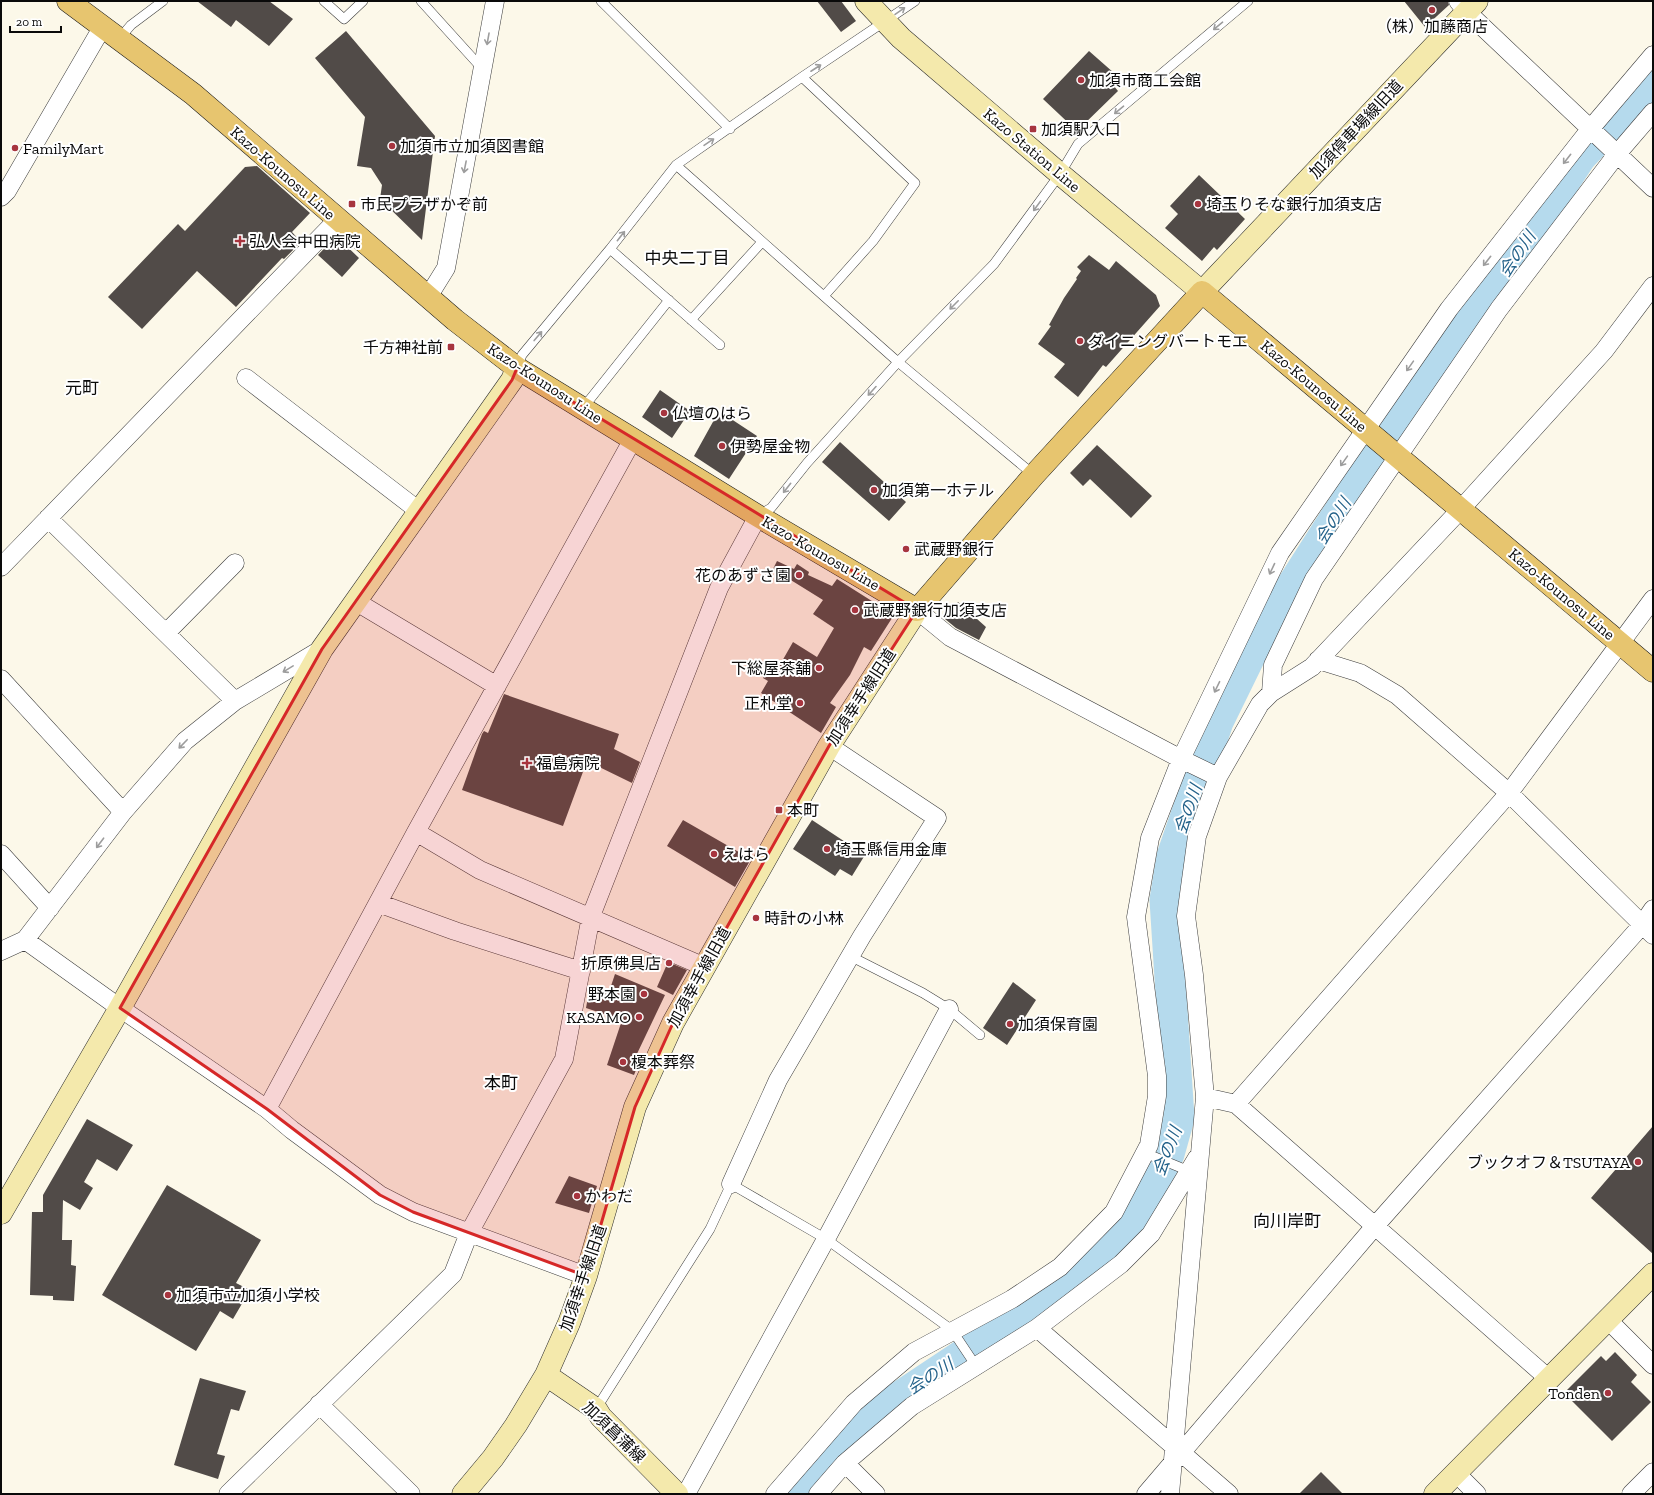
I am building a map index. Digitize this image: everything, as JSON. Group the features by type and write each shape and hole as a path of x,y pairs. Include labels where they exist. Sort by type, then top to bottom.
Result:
{"main road":[{"name":"Kazo-Kounosu Line","path":"68,1 193,94 337,220 428,297 517,368 758,516 917,610"},
{"name":"Kazo-Kounosu Line","path":"1202,292 1653,671"},
{"path":"917,610 1034,474 1202,292"}],"street":[{"path":"428,297 446,268 495,1"},
{"name":"Kazo Station Line","path":"866,1 901,38 1060,174 1202,292"},
{"path":"1467,5 1653,188"},
{"name":"加須停車場線旧道","path":"1202,292 1467,5"},
{"path":"1,197 7,191 111,33"},
{"path":"775,1494 854,1403 914,1352 952,1330 1012,1299 1060,1267 1114,1212 1149,1145 1157,1096 1157,1076 1136,917 1150,838 1181,759 1280,554 1368,431 1449,309 1591,128 1653,55"},
{"path":"1271,693 1273,665 1314,579 1394,453 1499,309 1617,154 1653,112"},
{"path":"1,567 337,220"},
{"path":"1170,1494 1176,1454 1199,1156 1205,1098 1194,975 1186,916 1197,836 1218,777 1260,704 1271,693 1312,667 1461,509 1604,351 1653,286"},
{"path":"1,1213 120,1008 322,648 512,380 517,368"},
{"path":"246,378 419,510"},
{"path":"267,1109 416,832 633,439"},
{"path":"228,1494 454,1274 469,1233 564,1059 591,916 719,588 758,516"},
{"path":"48,518 235,701"},
{"path":"166,633 235,563"},
{"path":"1236,1104 1509,793 1653,600"},
{"path":"355,601 497,686"},
{"path":"917,610 950,637 1218,777"},
{"name":"加須幸手線旧道","path":"463,1494 501,1447 546,1375 569,1323 586,1276 635,1108 673,1024 829,746 917,610"},
{"path":"1,951 26,940 123,812 185,741 235,701 322,648"},
{"path":"1318,660 1360,673 1397,695 1509,793 1647,930"},
{"path":"1,679 123,812"},
{"path":"730,1184 778,1080 850,956 937,818 829,746"},
{"path":"416,832 480,870 591,916 704,967"},
{"path":"1,854 50,908"},
{"path":"378,903 455,932 581,971"},
{"path":"1146,1494 1176,1454 1375,1226 1647,930 1653,909"},
{"path":"26,940 120,1008 267,1109 292,1130 380,1195 413,1212 586,1276"},
{"path":"686,1494 826,1239 949,1009"},
{"path":"1205,1098 1236,1104 1550,1379"},
{"path":"818,1494 845,1464 912,1406 1037,1328 1121,1264 1151,1234 1199,1156"},
{"path":"1435,1494 1653,1274"},
{"path":"1608,1320 1653,1365"},
{"path":"1037,1328 1176,1454 1230,1494"},
{"name":"加須菖蒲線","path":"546,1375 596,1409 601,1417 677,1494"},
{"path":"319,1404 412,1494"},
{"path":"845,1464 876,1494"},
{"path":"1631,1494 1653,1472"},
{"path":"1456,1473 1477,1494"}],"lane":[{"path":"111,33 131,25 162,1"},
{"path":"324,1 344,19 363,1"},
{"path":"421,1 478,64 484,65"},
{"path":"601,1 730,129"},
{"path":"517,368 522,355 610,249 676,165 730,129 802,77 915,1"},
{"path":"758,516 771,508 807,462 898,362 994,264 1060,174 1078,144 1248,1"},
{"path":"802,77 915,183 873,241 824,296"},
{"path":"676,165 898,362 1034,474"},
{"path":"691,320 762,242"},
{"path":"610,249 720,345"},
{"path":"583,408 669,300"},
{"path":"850,956 924,993 949,1009 980,1035"},
{"path":"1144,1153 1189,1171"},
{"path":"596,1409 710,1229 730,1184 826,1239 952,1330 976,1366"}],"highlighted area":[{"path":"517,368 917,610 829,746 673,1023 635,1107 586,1276 413,1212 380,1195 267,1109 120,1008 322,649 512,380"}],"building":[{"path":"197,1 269,1 293,19 269,46 236,20 231,27"},
{"path":"817,1 841,1 856,21 841,32"},
{"path":"1404,1 1448,1 1449,5 1425,27"},
{"path":"346,31 435,136 422,240 380,199 382,185 371,168 357,166 365,117 315,58"},
{"path":"1089,51 1114,73 1108,79 1118,91 1077,131 1043,99"},
{"path":"257,166 310,213 292,232 301,242 284,259 282,258 236,307 197,271 142,329 108,297 178,224 185,231 245,167"},
{"path":"1199,175 1245,219 1217,250 1214,247 1202,261 1165,228 1178,214 1170,206"},
{"path":"336,236 359,258 342,277 318,255"},
{"path":"1089,255 1109,270 1116,261 1156,295 1160,306 1106,367 1103,365 1078,397 1054,377 1065,364 1038,344 1051,326 1049,325 1064,298 1077,279 1076,278 1081,271 1077,267"},
{"path":"660,390 690,411 672,438 642,417"},
{"path":"719,411 757,436 729,479 694,456"},
{"path":"840,442 906,502 889,521 822,462"},
{"path":"1097,445 1152,496 1131,518 1090,479 1083,486 1070,473"},
{"path":"777,561 794,569 797,564 809,572 808,575 832,586 837,579 894,615 871,651 864,647 850,675 830,703 836,707 821,733 761,693 768,681 763,678 770,665 777,670 793,642 817,657 834,628 813,614 823,600 773,569"},
{"path":"958,602 986,627 979,640 956,628 945,619"},
{"path":"504,694 619,734 614,749 640,762 632,783 587,761 563,826 462,790 482,734 484,731 488,733"},
{"path":"683,820 751,859 735,887 667,846"},
{"path":"812,820 865,855 852,876 840,869 835,876 793,849"},
{"path":"668,962 687,970 673,995 657,987"},
{"path":"615,974 665,995 635,1058 640,1060 634,1075 607,1065 622,1020 586,1008 590,986 609,992"},
{"path":"1013,982 1036,1000 1007,1045 983,1028"},
{"path":"87,1119 133,1145 117,1171 97,1159 84,1182 93,1188 80,1210 63,1200 62,1240 72,1240 71,1265 76,1266 74,1301 53,1300 53,1296 30,1295 32,1212 43,1212 43,1195"},
{"name":"ブックオフ＆TSUTAYA","path":"1653,1126 1653,1254 1591,1198"},
{"path":"569,1176 597,1186 589,1213 555,1203"},
{"path":"167,1185 261,1240 236,1283 250,1290 233,1319 220,1311 196,1351 102,1295"},
{"path":"1615,1352 1637,1375 1631,1382 1651,1402 1612,1441 1564,1393 1601,1356 1606,1361"},
{"path":"200,1378 246,1391 239,1411 231,1409 217,1454 225,1456 218,1479 174,1465"},
{"path":"1321,1472 1343,1494 1299,1494"}],"waterway":[{"name":"会の川","path":"789,1494 875,1413 1006,1326 1101,1259 1133,1226 1169,1154 1179,1118 1165,900 1172,856 1218,722 1262,632 1370,463 1515,257 1581,157 1653,82"}],"place":[{"name":"（株）加藤商店","path":"1432,10"},
{"name":"加須市商工会館","path":"1081,80"},
{"name":"加須駅入口","path":"1033,129"},
{"name":"加須市立加須図書館","path":"392,146"},
{"name":"FamilyMart","path":"15,148"},
{"name":"市民プラザかぞ前","path":"352,204"},
{"name":"埼玉りそな銀行加須支店","path":"1198,204"},
{"name":"弘人会中田病院","path":"240,241"},
{"name":"ダイニングバートモエ","path":"1080,341"},
{"name":"千方神社前","path":"451,347"},
{"name":"仏壇のはら","path":"664,413"},
{"name":"伊勢屋金物","path":"722,446"},
{"name":"加須第一ホテル","path":"874,490"},
{"name":"武蔵野銀行","path":"906,549"},
{"name":"花のあずさ園","path":"799,575"},
{"name":"武蔵野銀行加須支店","path":"855,610"},
{"name":"下総屋茶舗","path":"819,668"},
{"name":"正札堂","path":"800,703"},
{"name":"福島病院","path":"527,763"},
{"name":"本町","path":"779,810"},
{"name":"埼玉縣信用金庫","path":"827,849"},
{"name":"えはら","path":"714,854"},
{"name":"時計の小林","path":"756,918"},
{"name":"折原佛具店","path":"669,963"},
{"name":"野本園","path":"644,994"},
{"name":"KASAMO","path":"639,1017"},
{"name":"加須保育園","path":"1010,1024"},
{"name":"榎本葬祭","path":"623,1062"},
{"name":"ブックオフ＆TSUTAYA","path":"1638,1162"},
{"name":"かわだ","path":"577,1196"},
{"name":"加須市立加須小学校","path":"168,1295"},
{"name":"Tonden","path":"1608,1393"}],"district":[{"name":"中央二丁目","path":"687,258"},
{"name":"元町","path":"82,388"},
{"name":"本町","path":"501,1083"},
{"name":"向川岸町","path":"1287,1221"}]}
